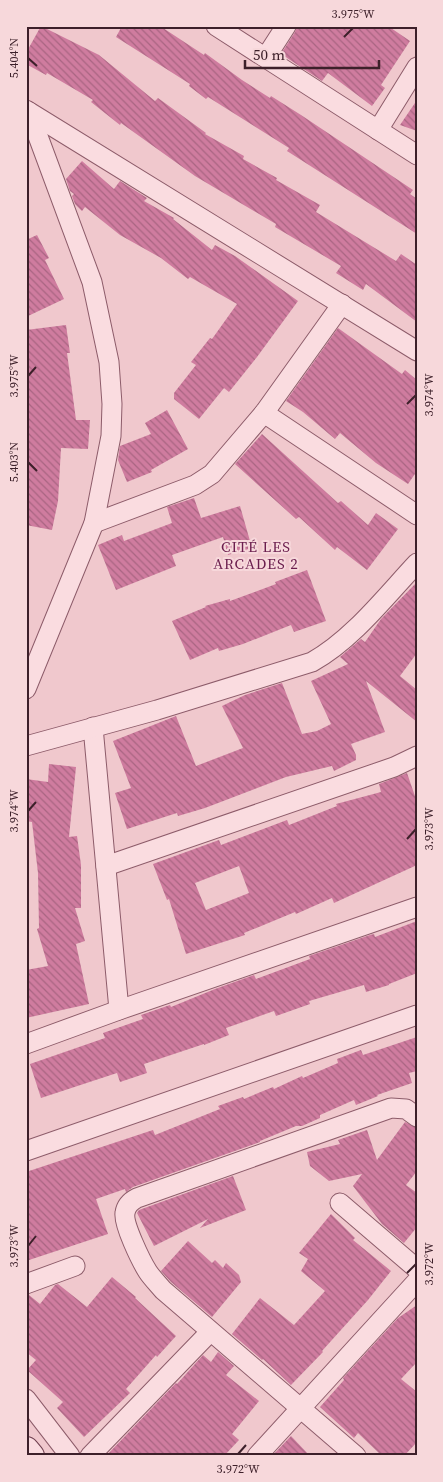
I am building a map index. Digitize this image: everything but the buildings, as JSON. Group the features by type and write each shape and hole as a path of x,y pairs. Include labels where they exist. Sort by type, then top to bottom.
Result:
{"street":[{"path":"216,26 417,155"},
{"path":"266,57 286,26"},
{"path":"378,130 417,67"},
{"path":"28,111 417,351"},
{"path":"26,689 94,523 111,436 112,404 109,362 92,282 28,111"},
{"path":"94,523 195,485 218,468 264,413 342,304"},
{"path":"264,413 417,515"},
{"path":"26,746 158,710 312,662 344,640 417,563"},
{"path":"93,728 119,1010"},
{"path":"106,866 394,767 417,756"},
{"path":"26,1044 417,907"},
{"path":"26,1151 417,1015"},
{"path":"356,1456 163,1290 148,1272 135,1246 125,1219 125,1213 128,1204 151,1192 391,1108 406,1109 417,1116"},
{"path":"340,1203 417,1269"},
{"path":"26,1284 76,1266"},
{"path":"257,1456 417,1281"},
{"path":"90,1456 210,1332"},
{"path":"26,1399 70,1456"},
{"path":"26,1450 31,1456"}],"district":[{"name":"CITÉ LES ARCADES 2","path":"256,554"}]}
